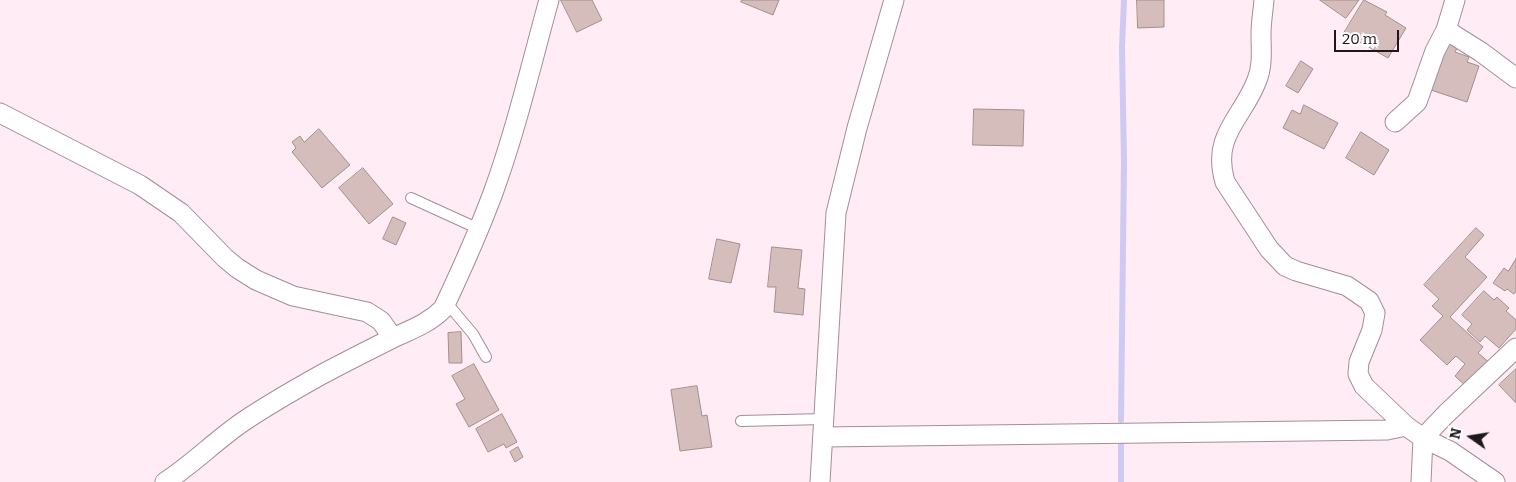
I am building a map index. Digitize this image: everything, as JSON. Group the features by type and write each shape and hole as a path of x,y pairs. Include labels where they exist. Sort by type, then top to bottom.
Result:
{"street":[{"path":"175,479 209,447 244,421 320,376 394,338 414,330 433,319 444,309 479,229 514,128 549,0"},
{"path":"820,482 836,213 857,128 894,0"},
{"path":"1264,0 1261,32 1262,61 1257,81 1224,142 1221,155 1221,169 1225,182 1269,249 1285,266 1347,286 1369,301 1375,313 1372,330 1359,362 1358,374 1364,386 1406,426 1423,438 1450,451 1495,482"},
{"path":"1394,122 1416,102 1435,51 1446,30 1455,0"},
{"path":"1446,30 1481,52 1516,78"},
{"path":"0,113 140,185 181,213 224,258 256,280 293,296 367,312 381,322 394,338"},
{"path":"1420,482 1423,438 1516,348"},
{"path":"823,428 1378,430 1406,426"}],"lane":[{"path":"411,198 479,229"},
{"path":"446,302 473,334 486,357"},
{"path":"741,421 823,428"}],"building":[{"path":"561,0 592,0 602,20 577,32"},
{"path":"742,0 779,0 773,15 741,2"},
{"path":"1137,0 1164,0 1164,27 1138,28"},
{"path":"1320,0 1359,0 1346,18"},
{"path":"1364,0 1387,12 1385,15 1406,28 1388,58 1344,33"},
{"path":"1444,41 1458,46 1455,52 1469,57 1467,62 1479,66 1467,102 1428,89"},
{"path":"1301,61 1313,69 1298,93 1286,86"},
{"path":"1304,105 1338,123 1324,149 1283,128 1292,110 1300,114"},
{"path":"974,109 1024,110 1023,146 973,145"},
{"path":"319,129 350,165 322,188 292,152 296,148 292,142 300,136 304,142"},
{"path":"1361,132 1389,150 1374,175 1346,158"},
{"path":"363,168 393,204 369,224 339,188"},
{"path":"393,217 406,223 396,245 383,239"},
{"path":"1476,228 1484,235 1465,257 1487,277 1450,317 1483,347 1478,353 1491,364 1469,389 1455,376 1465,364 1456,356 1447,365 1420,340 1443,316 1432,306 1439,299 1424,285"},
{"path":"717,239 740,244 731,283 709,279"},
{"path":"772,247 802,250 798,288 805,289 803,315 774,312 776,287 768,287"},
{"path":"1516,259 1516,291 1514,294 1507,289 1505,291 1493,283 1504,268 1508,271"},
{"path":"1484,291 1494,300 1497,297 1509,308 1506,311 1516,320 1516,329 1499,348 1485,336 1480,342 1467,330 1472,324 1462,315"},
{"path":"461,332 462,363 449,363 448,333"},
{"path":"474,364 499,410 469,427 456,404 465,399 452,376"},
{"path":"1516,369 1516,403 1499,385"},
{"path":"697,386 702,416 707,415 712,447 680,451 671,390"},
{"path":"502,414 517,442 506,448 504,444 488,452 476,429"},
{"path":"518,447 523,457 515,462 510,452"}],"waterway":[{"path":"1121,420 1124,162 1122,48 1124,0"},
{"path":"1121,443 1121,482"}]}
